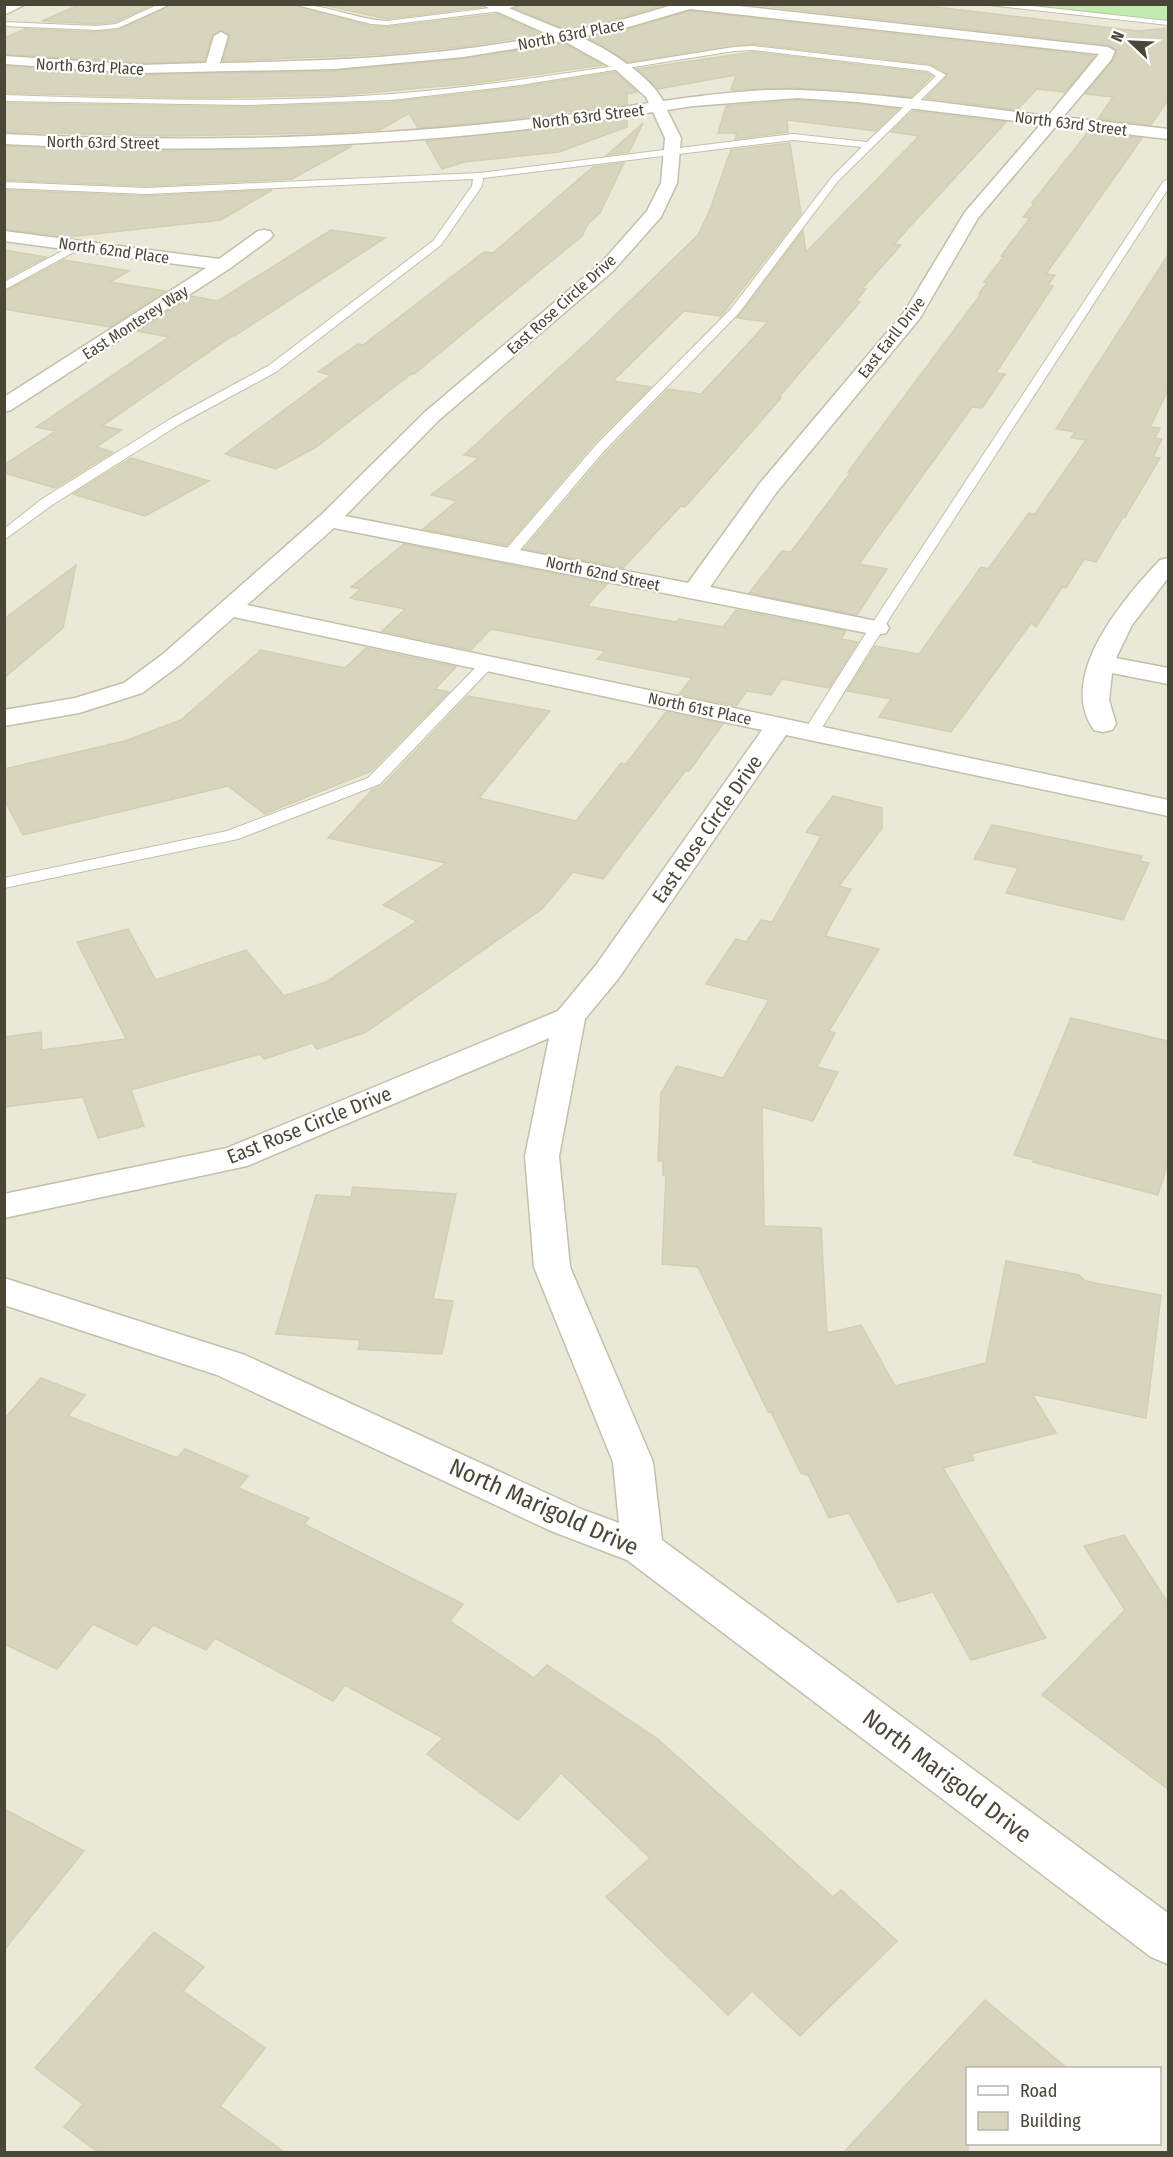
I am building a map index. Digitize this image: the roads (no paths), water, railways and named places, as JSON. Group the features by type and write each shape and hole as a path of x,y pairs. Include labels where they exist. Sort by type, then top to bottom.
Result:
{"street":[{"path":"4,11 20,4"},
{"name":"North 63rd Place","path":"4,60 140,69 334,65 440,56 566,36 620,25 689,5 1108,51"},
{"name":"East Rose Circle Drive","path":"4,718 79,705 133,688 172,659 329,520 432,416 607,267 655,213 669,183 673,138 653,95 621,67 566,36 502,6"},
{"path":"212,67 221,36"},
{"name":"East Earll Drive","path":"694,592 768,488 913,314 971,216 1104,60 1108,51"},
{"name":"North 63rd Street","path":"4,138 82,143 248,143 445,133 731,97 797,94 912,104 1168,134"},
{"name":"East Monterey Way","path":"4,406 223,266 264,235"},
{"name":"North 62nd Place","path":"4,236 223,266"},
{"name":"North 62nd Street","path":"329,520 876,628"},
{"path":"1103,724 1096,698 1101,663 1118,628 1146,587 1168,565"},
{"name":"North 61st Place","path":"231,609 1168,808"},
{"path":"1101,663 1168,676"},
{"name":"East Rose Circle Drive","path":"4,1206 236,1158 569,1018 608,972 779,725"},
{"name":"East Rose Circle Drive","path":"569,1018 542,1156 552,1267 633,1462 642,1548"},
{"name":"North Marigold Drive","path":"4,1291 231,1365 566,1520 642,1548 1168,1941"}],"lane":[{"path":"4,24 96,28 118,26 167,4"},
{"path":"297,4 371,22 387,23 502,6"},
{"path":"985,4 1168,23"},
{"path":"1033,4 1168,18"},
{"path":"4,98 192,105 391,97 516,84 734,49 753,48 930,69 942,75 835,179 734,312 600,448 509,554"},
{"path":"4,185 146,191 479,176 793,137 867,146"},
{"path":"4,536 48,502 176,421 272,369 437,243 477,186 479,176"},
{"path":"812,731 876,628 1168,182"},
{"path":"4,287 79,245"},
{"path":"4,883 232,835 374,781 488,663"}]}
